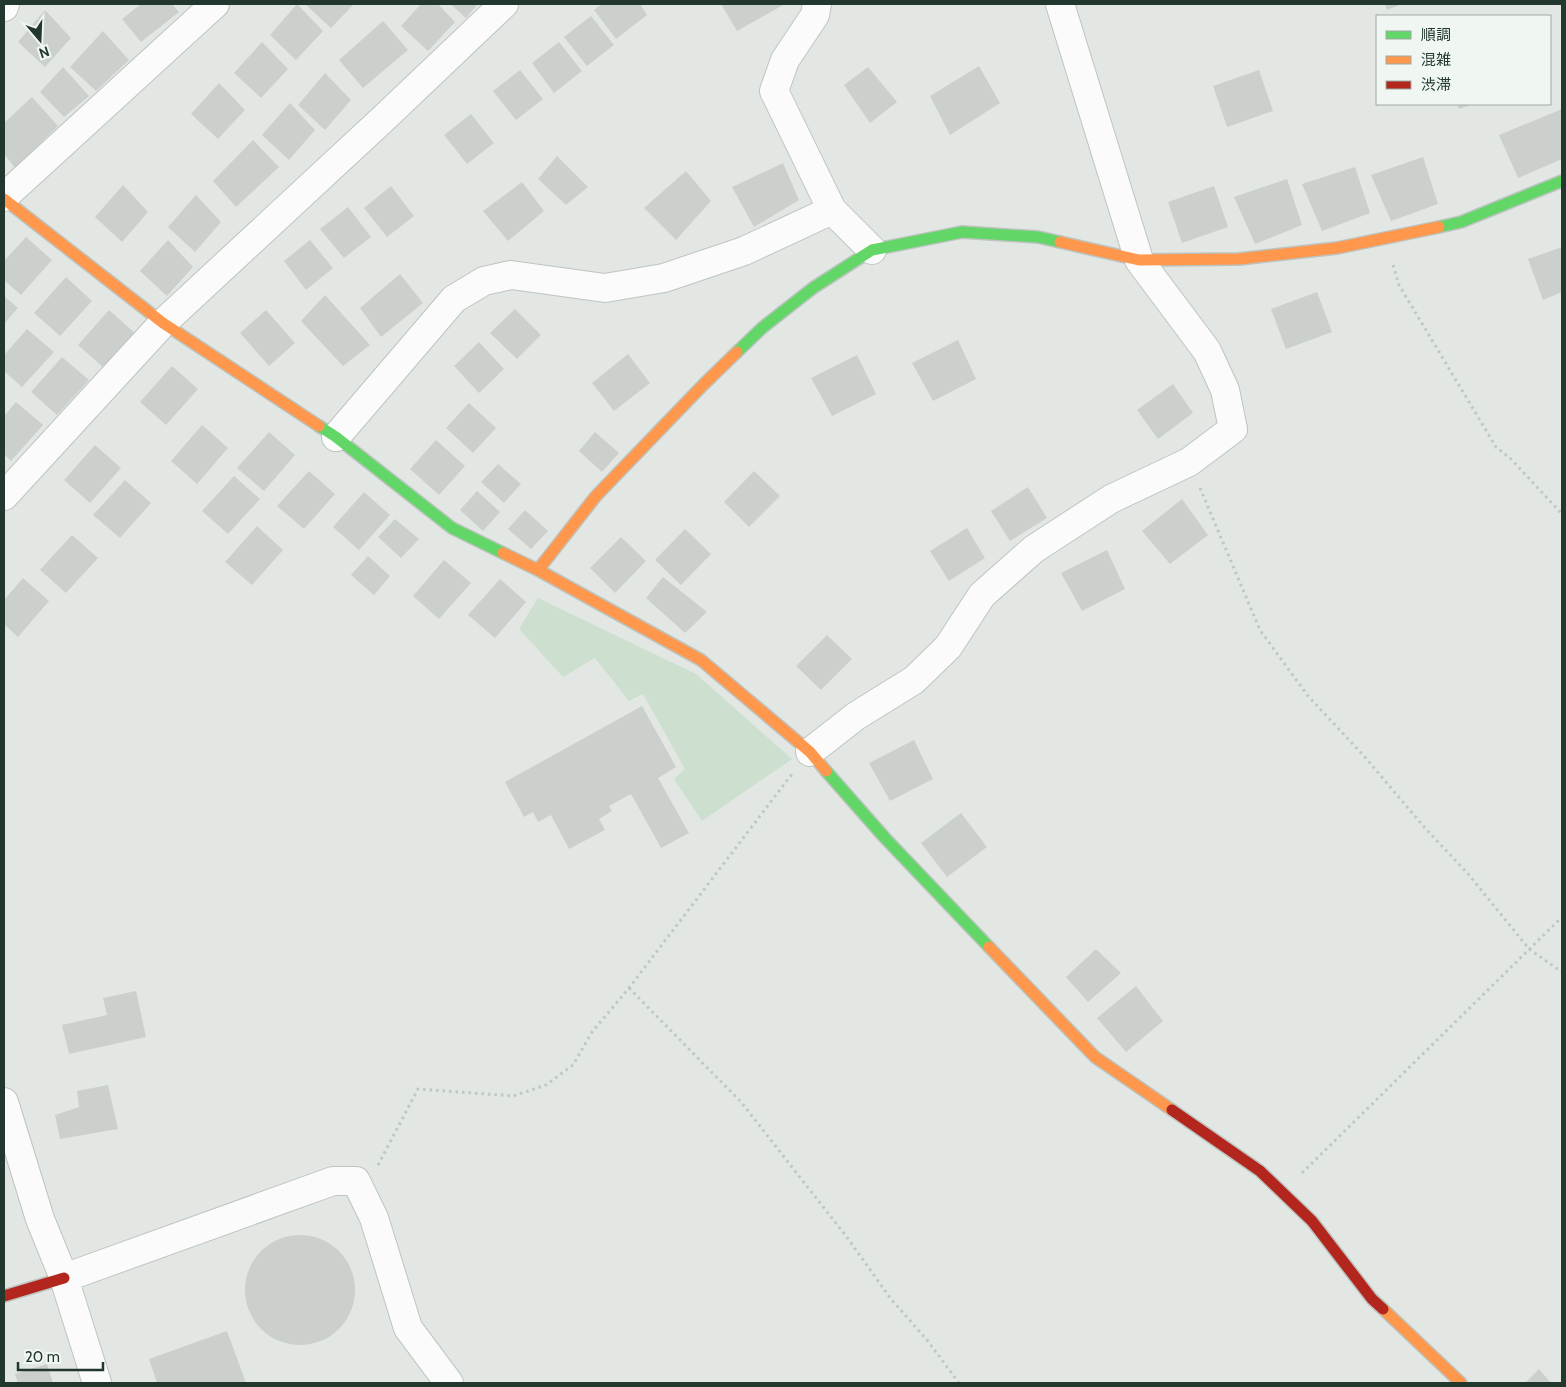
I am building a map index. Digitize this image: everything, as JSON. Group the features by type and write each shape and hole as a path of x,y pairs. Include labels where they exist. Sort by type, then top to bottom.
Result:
{"street":[{"path":"215,4 4,198 163,323 336,437 452,528 538,570 701,660 810,752 885,838 1095,1057 1260,1171 1312,1221 1372,1299 1461,1383"},
{"path":"4,496 163,323 504,4"},
{"path":"818,4 815,15 785,60 774,90 832,210 872,250"},
{"path":"810,752 856,716 914,680 948,647 982,595 1034,549 1111,499 1189,462 1233,430 1225,390 1207,351 1139,260 1060,4"},
{"path":"538,570 596,496 716,372 762,328 813,288 872,250 962,232 1038,237 1139,260 1240,260 1337,248 1461,222 1562,181"},
{"path":"336,437 454,299 484,281 511,276 550,279 605,288 664,278 744,251 832,210"},
{"path":"4,1102 40,1219 64,1278 97,1383"},
{"path":"4,1296 64,1278 333,1181 356,1181 374,1218 408,1328 449,1383"}],"path":[{"path":"1384,238 1399,285 1496,447 1510,458 1562,514"},
{"path":"1189,462 1260,630 1308,696 1364,756 1468,875 1529,949 1562,972"},
{"path":"362,1194 418,1090 513,1096 546,1085 573,1065 592,1032 810,752"},
{"path":"1282,1192 1562,917"},
{"path":"628,988 741,1102 846,1236 891,1299 927,1340 959,1383"}],"green space":[{"path":"538,598 696,674 792,759 702,821 674,779 685,769 643,694 629,701 595,658 563,677 519,629"}],"building":[{"path":"141,4 172,4 179,12 141,42 122,19"},
{"path":"297,4 323,31 296,60 270,35"},
{"path":"305,4 354,4 331,28"},
{"path":"421,4 438,4 455,22 428,51 401,26"},
{"path":"450,4 478,4 466,18"},
{"path":"602,4 640,4 647,15 616,39 594,10"},
{"path":"721,4 785,4 737,31"},
{"path":"1385,4 1402,4 1387,10"},
{"path":"45,10 71,38 45,67 18,42"},
{"path":"591,16 614,45 587,66 564,37"},
{"path":"383,21 408,50 363,88 339,60"},
{"path":"103,31 129,60 96,91 70,67"},
{"path":"262,42 288,69 261,98 234,73"},
{"path":"559,42 582,71 554,93 532,63"},
{"path":"979,66 1000,103 950,135 930,96"},
{"path":"63,67 89,96 64,117 40,92"},
{"path":"868,67 897,102 870,123 844,85"},
{"path":"520,70 543,99 516,120 493,91"},
{"path":"1259,70 1273,111 1227,127 1213,86"},
{"path":"325,73 351,100 325,130 298,105"},
{"path":"219,83 245,110 218,139 191,114"},
{"path":"32,97 58,126 15,168 4,154 4,123"},
{"path":"290,103 315,130 289,160 262,135"},
{"path":"1457,105 1471,105 1459,109"},
{"path":"1562,109 1562,159 1518,178 1499,135"},
{"path":"471,114 494,143 467,164 444,135"},
{"path":"253,140 279,167 236,207 213,181"},
{"path":"557,156 588,187 566,205 538,179"},
{"path":"1423,157 1438,204 1391,221 1371,175"},
{"path":"783,163 799,200 754,227 732,187"},
{"path":"1355,167 1370,213 1322,231 1302,184"},
{"path":"686,171 711,201 676,240 644,208"},
{"path":"1287,179 1302,225 1255,244 1234,197"},
{"path":"522,182 544,211 508,241 483,211"},
{"path":"123,185 148,212 122,242 95,217"},
{"path":"391,186 414,216 387,237 364,208"},
{"path":"1214,186 1228,227 1182,243 1168,202"},
{"path":"196,195 221,222 195,252 168,227"},
{"path":"348,207 371,237 344,258 320,229"},
{"path":"26,237 52,260 21,295 4,280 4,261"},
{"path":"168,240 193,267 167,296 140,271"},
{"path":"310,240 333,268 306,290 284,261"},
{"path":"1562,247 1562,292 1543,300 1528,259"},
{"path":"400,274 423,303 381,337 360,308"},
{"path":"66,277 92,301 60,336 34,313"},
{"path":"1317,292 1332,332 1286,349 1271,309"},
{"path":"325,295 370,345 343,366 301,321"},
{"path":"4,296 18,308 4,324"},
{"path":"515,309 541,335 517,359 490,333"},
{"path":"109,310 135,333 104,368 78,345"},
{"path":"266,310 295,343 269,366 240,333"},
{"path":"27,329 54,352 22,387 4,371 4,355"},
{"path":"958,340 976,379 933,401 912,363"},
{"path":"479,342 504,369 479,393 454,366"},
{"path":"628,354 650,383 614,411 592,383"},
{"path":"857,355 876,394 832,416 811,378"},
{"path":"62,357 89,380 57,415 31,392"},
{"path":"172,366 198,389 166,425 140,402"},
{"path":"1173,384 1193,413 1158,439 1137,410"},
{"path":"16,402 43,425 11,461 4,454 4,416"},
{"path":"469,403 496,428 473,453 446,428"},
{"path":"202,425 228,448 197,484 171,461"},
{"path":"269,432 295,455 264,491 237,468"},
{"path":"595,432 619,453 602,472 579,451"},
{"path":"436,440 465,466 439,495 410,469"},
{"path":"95,445 121,468 90,503 64,480"},
{"path":"498,464 521,484 504,503 481,482"},
{"path":"309,471 335,494 304,529 277,506"},
{"path":"754,471 780,496 749,527 724,502"},
{"path":"234,476 260,499 228,534 202,511"},
{"path":"125,480 151,503 120,538 93,515"},
{"path":"1028,487 1047,518 1010,541 991,511"},
{"path":"477,491 500,512 483,531 460,510"},
{"path":"364,492 390,515 359,550 333,527"},
{"path":"1182,499 1208,535 1170,564 1142,531"},
{"path":"525,510 548,531 531,549 508,529"},
{"path":"395,519 419,539 401,558 378,537"},
{"path":"257,526 283,550 252,585 225,562"},
{"path":"967,528 985,558 949,581 930,551"},
{"path":"685,529 711,554 681,585 655,560"},
{"path":"72,535 98,558 66,593 40,570"},
{"path":"621,537 646,561 615,593 590,568"},
{"path":"1107,550 1125,589 1082,611 1061,573"},
{"path":"368,556 390,576 374,595 351,575"},
{"path":"444,560 471,583 439,619 413,596"},
{"path":"663,577 707,612 685,633 646,598"},
{"path":"23,578 49,601 18,637 4,624 4,600"},
{"path":"500,579 526,602 495,638 468,615"},
{"path":"827,635 852,659 821,690 796,666"},
{"path":"642,706 676,767 658,778 689,833 661,848 631,794 609,806 612,811 599,819 605,830 569,849 551,815 538,822 533,812 524,817 505,782"},
{"path":"914,740 933,779 890,801 869,763"},
{"path":"961,813 987,847 947,877 921,843"},
{"path":"1096,949 1121,973 1088,1002 1066,977"},
{"path":"1136,986 1163,1021 1126,1052 1097,1018"},
{"path":"136,991 146,1037 69,1054 62,1025 107,1015 103,998"},
{"path":"108,1085 118,1129 60,1139 55,1115 79,1107 77,1091"},
{"path":"300,1235 321,1239 339,1251 351,1269 355,1290 351,1311 339,1329 321,1341 300,1345 279,1341 261,1329 249,1311 245,1290 249,1269 261,1251 279,1239"},
{"path":"227,1331 246,1383 157,1383 149,1359"},
{"path":"47,1364 53,1383 18,1383 15,1374"},
{"path":"1539,1369 1551,1383 1525,1383"}],"traffic: fast":[{"path":"1439,227 1461,222 1562,181"},
{"path":"737,352 762,328 813,288 872,250 962,232 1038,237 1060,242"},
{"path":"319,426 336,437 452,528 503,553"},
{"path":"826,771 885,838 989,947"}],"traffic: slow":[{"path":"4,199 163,323 319,426"},
{"path":"1060,242 1139,260 1239,259 1337,248 1439,227"},
{"path":"538,570 596,496 737,352"},
{"path":"503,553 538,570 701,660 810,752 826,771"},
{"path":"989,947 1095,1057 1172,1110"},
{"path":"1383,1309 1461,1383"}],"traffic: jam":[{"path":"1172,1110 1260,1171 1312,1221 1372,1299 1383,1309"},
{"path":"4,1296 64,1278"}]}
